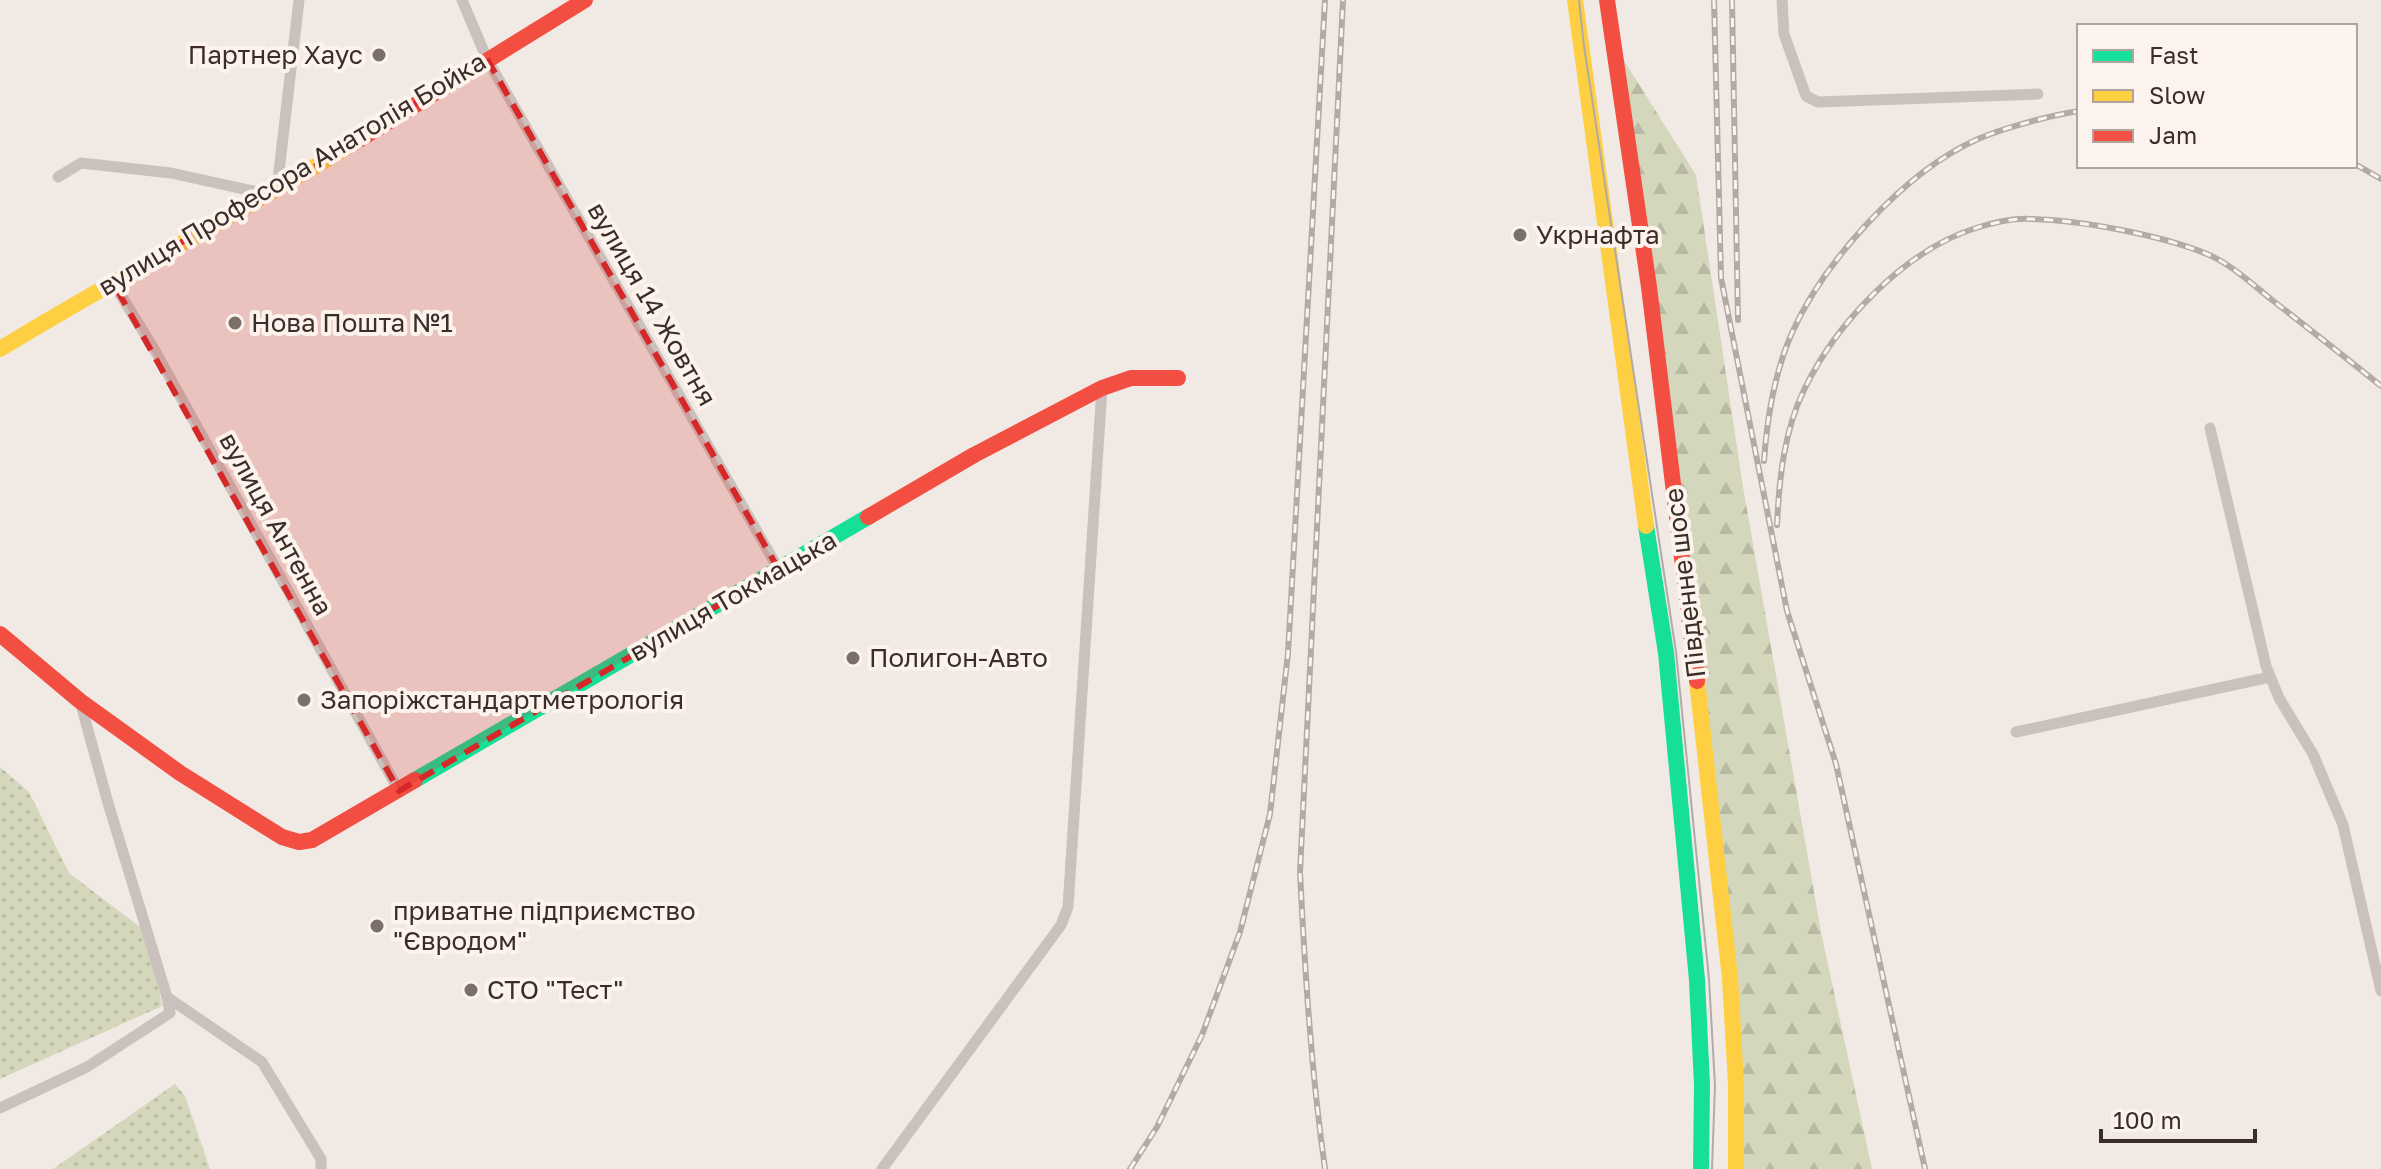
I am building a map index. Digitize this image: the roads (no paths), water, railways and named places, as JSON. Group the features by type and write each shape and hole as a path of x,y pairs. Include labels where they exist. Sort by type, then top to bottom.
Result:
{"main road":[{"name":"вулиця Професора Анатолія Бойка","path":"0,349 112,281 272,192 585,0"},
{"name":"Південне шосе","path":"1575,0 1635,454 1666,653 1697,980 1702,1085 1701,1169"},
{"name":"Південне шосе","path":"1607,0 1649,287 1730,978 1736,1084 1736,1169"},
{"name":"вулиця Токмацька","path":"80,701 180,773 282,837 299,842 312,840 974,455 1102,388 1131,378 1178,378"},
{"path":"0,634 80,701"}],"street":[{"path":"58,177 81,163 171,173 272,192 299,0"},
{"name":"вулиця 14 Жовтня","path":"462,0 487,59 779,570"},
{"path":"1782,0 1784,34 1806,96 1818,102 2038,94"},
{"name":"вулиця Антенна","path":"112,281 154,349 399,791"},
{"path":"882,1169 1061,925 1068,907 1102,388"},
{"path":"2210,428 2270,677 2313,754 2343,825 2381,991"},
{"path":"2016,732 2270,677"},
{"path":"0,1108 87,1067 170,1013 80,701"},
{"path":"167,997 262,1062 321,1159 321,1169"}],"tram line":[{"path":"1579,0 1676,652 1709,979 1715,1085 1712,1169"}],"railway":[{"path":"1130,1169 1157,1127 1202,1035 1240,932 1270,814 1288,653 1325,0"},
{"path":"1325,1169 1309,1021 1300,872 1343,0"},
{"path":"1714,0 1721,278 1787,611 1836,764 1925,1169"},
{"path":"1732,0 1738,320"},
{"path":"1764,461 1772,397 1791,335 1823,278 1869,222 1922,173 1978,139 2028,122 2077,111"},
{"path":"2357,165 2381,179"},
{"path":"1777,525 1781,473 1792,422 1804,390 1834,340 1875,292 1899,271 1950,239 1996,223 2030,219 2096,226 2144,235 2207,254 2241,275 2381,386"}],"place":[{"name":"Партнер Хаус","path":"379,55"},
{"name":"Укрнафта","path":"1520,235"},
{"name":"Нова Пошта №1","path":"235,323"},
{"name":"Полигон-Авто","path":"853,658"},
{"name":"Запоріжстандартметрологія","path":"304,700"},
{"name":"приватне підприємство \"Євродом\"","path":"377,926"},
{"name":"СТО \"Тест\"","path":"471,990"}]}
